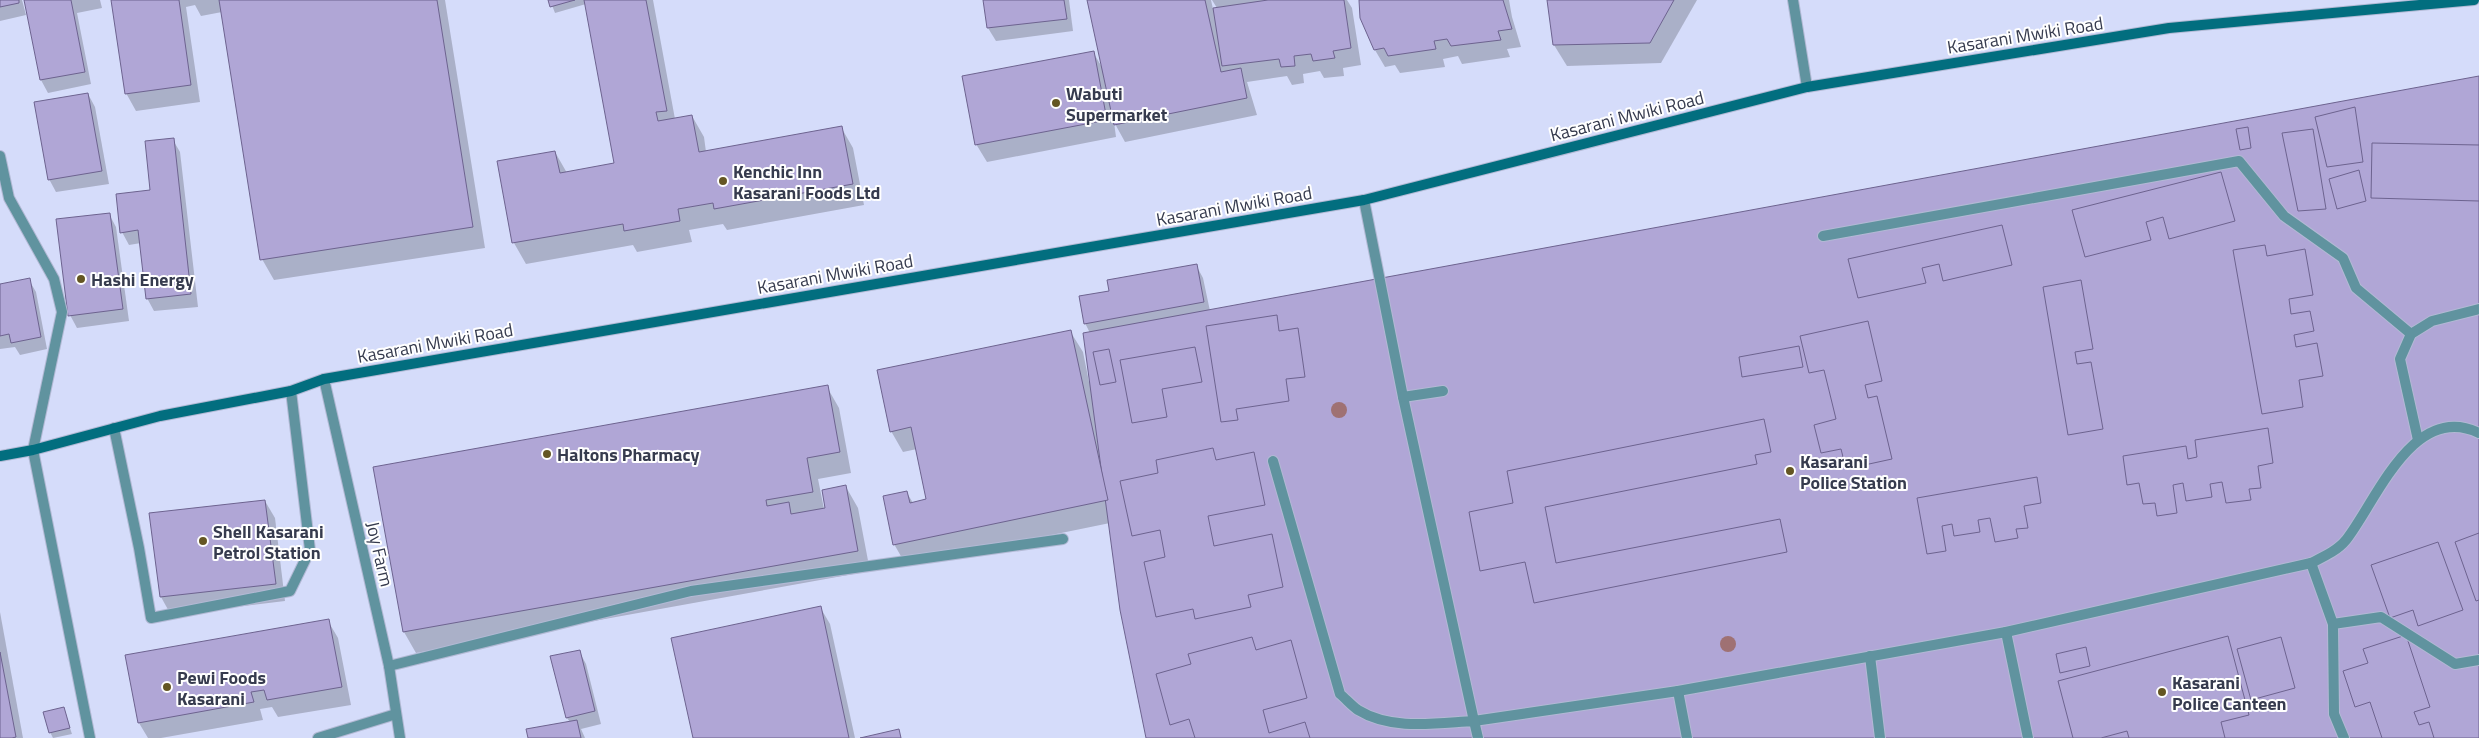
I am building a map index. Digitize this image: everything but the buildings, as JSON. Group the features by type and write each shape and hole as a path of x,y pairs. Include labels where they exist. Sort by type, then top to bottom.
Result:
{"main road":[{"name":"Kasarani Mwiki Road","path":"0,456 33,450 160,416 291,391 324,378 1364,200 1807,87 2169,28 2474,0"}],"street":[{"path":"1793,0 1807,87"},
{"path":"0,156 10,198 54,279 62,312 33,450 90,738"},
{"path":"1823,236 2239,161 2284,216 2343,258 2356,288 2411,334"},
{"path":"1364,200 1404,397 1478,738"},
{"path":"2418,440 2400,359 2411,334 2432,321 2479,309"},
{"name":"Joy Farm","path":"324,378 388,666 400,738"},
{"path":"114,428 139,548 151,618 290,591 310,550 291,391"},
{"path":"1404,397 1443,391"},
{"path":"1273,461 1340,694 1359,710 1380,718 1409,725 1474,721 1678,691 2006,632 2311,563 2328,555 2345,540 2384,479 2418,440 2447,427 2473,430 2479,433"},
{"path":"388,666 691,591 1063,539"},
{"path":"2311,563 2332,624 2334,714 2344,738"},
{"path":"2332,624 2381,617 2455,664 2479,660"},
{"path":"2006,632 2028,738"},
{"path":"1870,656 1880,738"},
{"path":"1678,691 1687,738"},
{"path":"318,738 396,714"}],"place":[{"name":"Wabuti Supermarket","path":"1056,103"},
{"name":"Kenchic Inn Kasarani Foods Ltd","path":"723,181"},
{"name":"Hashi Energy","path":"81,279"},
{"name":"Haltons Pharmacy","path":"547,454"},
{"name":"Kasarani Police Station","path":"1790,471"},
{"name":"Shell Kasarani Petrol Station","path":"203,541"},
{"name":"Pewi Foods Kasarani","path":"167,687"},
{"name":"Kasarani Police Canteen","path":"2162,692"}]}
